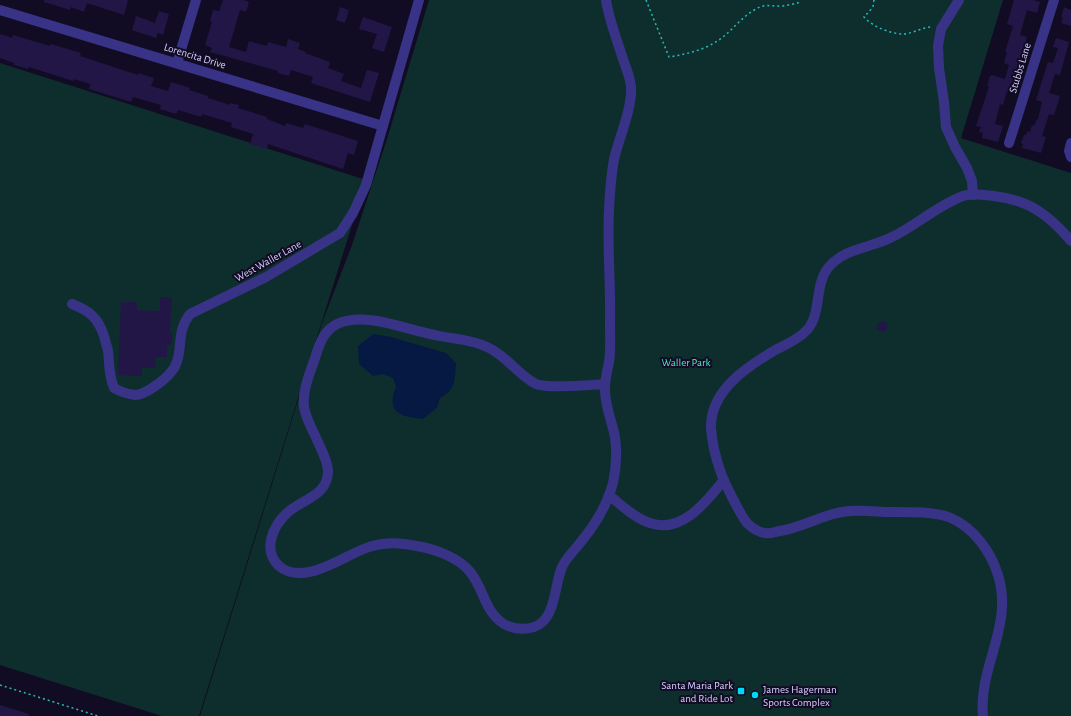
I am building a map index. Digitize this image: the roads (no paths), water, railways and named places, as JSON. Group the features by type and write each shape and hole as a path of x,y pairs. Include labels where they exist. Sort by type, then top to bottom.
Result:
{"street":[{"path":"176,63 196,0"},
{"name":"West Waller Lane","path":"72,304 83,308 96,318 101,328 108,350 109,375 114,388 123,393 137,395 156,386 172,371 178,358 180,336 185,320 190,314 266,277 340,233 353,212 366,185 419,0"},
{"path":"605,384 574,386 538,384 522,374 501,355 489,347 478,343 440,337 379,321 353,321 341,323 332,327 326,333 319,345 307,380 304,404 307,416 326,461 328,470 326,482 315,496 293,508 278,522 269,545 272,556 280,566 290,572 304,573 328,565 376,544 407,544 418,546 438,552 458,562 471,573 491,613 510,627 521,629 533,627 541,624 548,616 552,607 556,585 563,563 593,527 609,495 614,479 615,438 605,398 605,384 609,359 610,306 608,257 610,191 614,158 629,105 631,84 606,0"},
{"path":"959,0 941,29 938,46 939,68 946,127 955,148 967,168 972,181 973,195"},
{"name":"Stubbs Lane","path":"1009,143 1054,0"},
{"name":"Lorencita Drive","path":"0,10 383,126"},
{"path":"1071,143 1069,151 1071,157"},
{"path":"982,716 981,703 983,688 1002,618 1003,602 999,577 995,565 987,550 977,537 965,526 949,517 920,513 851,511 836,513 795,528 765,533 756,530 747,523 721,475 712,440 711,429 714,409 720,395 729,384 755,363 797,338 808,329 814,318 822,281 827,269 836,260 844,254 891,238 964,196 979,194 1007,198 1036,209 1053,222 1071,241"},
{"path":"609,495 648,522 661,526 672,525 682,521 697,510 724,480"}],"water":[{"path":"373,334 391,337 446,353 456,363 455,379 452,388 440,398 437,408 423,419 408,417 397,412 392,402 396,387 393,378 383,374 373,376 359,364 358,346"}],"place":[{"name":"Santa Maria Park and Ride Lot","path":"741,691"},
{"name":"James Hagerman Sports Complex","path":"755,695"}],"park label":[{"name":"Waller Park","path":"686,362"}]}
